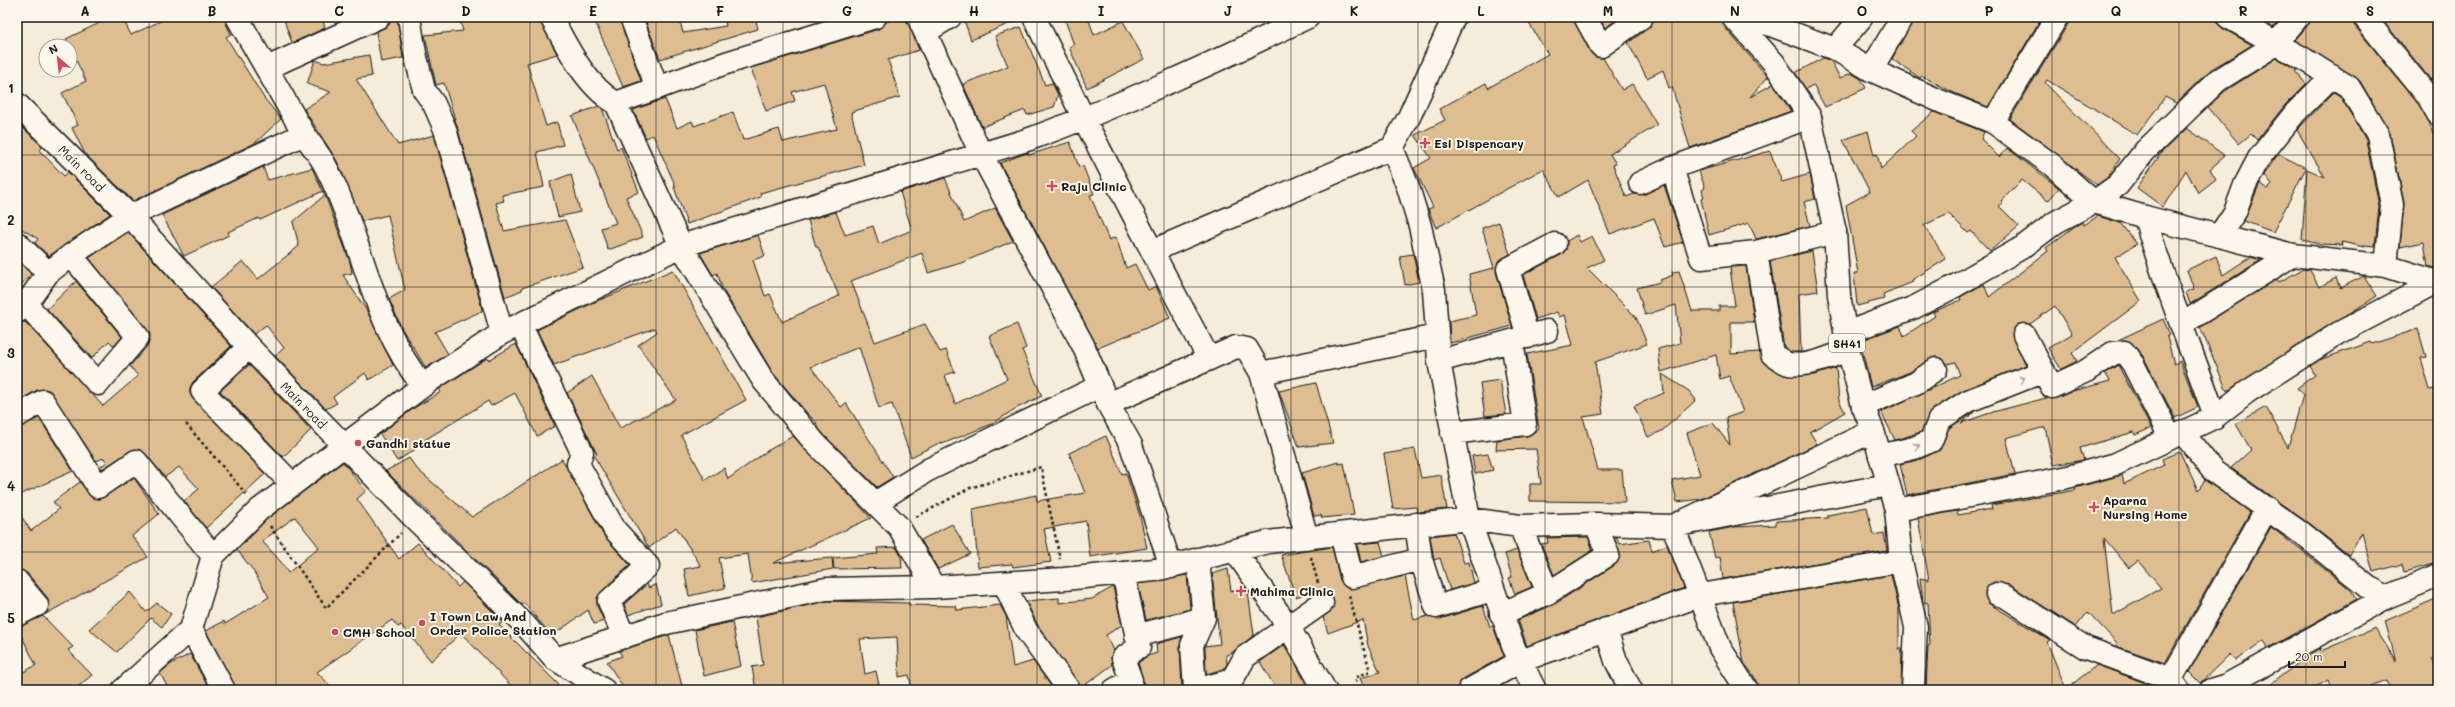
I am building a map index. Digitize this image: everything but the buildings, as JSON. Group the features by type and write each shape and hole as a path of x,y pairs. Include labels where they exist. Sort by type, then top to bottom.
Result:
{"street":[{"path":"237,17 304,134 326,166 352,230 378,309 405,364 423,386"},
{"path":"267,68 379,17"},
{"path":"409,17 414,53 424,90 434,104 445,129 511,328 582,452 578,464 615,530 648,566 609,601 624,637"},
{"path":"551,17 602,96 616,103 681,246 763,380 815,443 899,527 934,587"},
{"path":"631,17 657,88"},
{"path":"950,17 922,25 981,154 1083,345 1104,394 1131,445 1172,567"},
{"path":"1034,17 1084,119 1209,358"},
{"path":"123,690 191,630 213,556 259,510 423,386 511,328 681,246 981,154 1084,119 1170,82 1272,25 1308,17"},
{"path":"1152,251 1392,148 1409,117 1454,17"},
{"path":"1585,17 1601,46 1642,17"},
{"path":"1835,49 1862,17"},
{"path":"1870,70 1902,17"},
{"path":"1993,122 2057,17"},
{"path":"2228,17 2275,45 2304,59 2349,87 2378,136 2392,205 2386,266"},
{"path":"1756,252 1772,354 1789,364 1809,362 1832,357 1847,341 1916,307 2023,247 2056,222 2094,202 2118,185 2145,151 2217,81 2275,45 2298,17"},
{"path":"2364,17 2435,101"},
{"path":"616,103 824,25 871,18"},
{"path":"1734,18 1772,21 1835,49 1870,70 1942,102 1993,122 2052,166 2094,202 2145,217 2293,255 2386,266 2438,283"},
{"name":"SH41","path":"1734,18 1774,63 1810,116 1835,232 1839,295 1847,341 1863,406 1873,431 1896,510 1901,561 1916,627 1913,690"},
{"path":"2219,236 2235,212 2245,185 2259,158 2295,113 2332,76"},
{"name":"Main road","path":"17,104 130,216 249,347 343,446 415,519 525,625 555,659 604,690"},
{"path":"1640,183 1672,168 1810,116"},
{"path":"71,255 138,337 98,384 22,308 48,273 71,255 130,216 304,134"},
{"path":"1392,148 1408,187 1420,226 1434,290 1436,336 1439,361 1469,519 1501,614 1514,648 1534,690"},
{"path":"1672,168 1701,258 1756,252 1835,232"},
{"path":"2145,217 2160,269 2182,324 2215,417"},
{"path":"17,243 48,273"},
{"path":"1452,433 1525,424 1529,337 1508,269 1555,244"},
{"path":"2182,324 2293,255"},
{"path":"1896,510 2064,478 2116,464 2215,417 2247,392 2339,333 2438,283"},
{"path":"2024,335 2052,387 2086,370 2113,353 2124,352 2133,364 2176,435 2213,471 2267,508 2368,587 2387,597"},
{"path":"1261,373 1436,336"},
{"path":"1439,361 1529,337"},
{"path":"875,503 928,470 1104,394 1242,346 1247,348 1261,373 1307,538"},
{"path":"249,347 202,391 292,484"},
{"path":"1863,406 1916,383 1936,369"},
{"path":"1880,456 1914,448 1931,441 1939,420 1968,401 2044,370"},
{"path":"17,416 43,401 98,488 136,461 213,556"},
{"path":"1673,526 1873,431"},
{"path":"555,659 666,623 826,589 934,587 1064,579 1123,573 1172,567 1268,542 1469,519 1520,526 1596,524 1673,526 1888,486"},
{"path":"1997,594 2006,597 2086,648 2175,685 2267,508"},
{"path":"1416,524 1421,559 1436,607 1492,590"},
{"path":"1501,614 1548,593 1608,554 1596,524"},
{"path":"1520,526 1548,593"},
{"path":"1673,526 1701,595 1720,648 1746,690"},
{"path":"1341,534 1352,577 1421,559"},
{"path":"1234,550 1288,626 1325,690"},
{"path":"1198,559 1204,618 1192,645 1195,690 1233,685 1244,657 1322,603"},
{"path":"1469,690 1521,661 1701,595 1901,561"},
{"path":"1114,690 1130,680 1123,658 1139,647 1123,573"},
{"path":"2211,690 2227,685 2387,597 2438,576"},
{"path":"17,581 37,605 17,615"},
{"path":"1004,583 1026,630 1069,690"},
{"path":"1136,636 1204,618"},
{"path":"1606,629 1616,661 1631,690"},
{"path":"191,630 224,690"}],"path":[{"path":"186,424 259,510 326,608 415,519"},
{"path":"899,527 970,488 1041,467 1064,579"},
{"path":"1307,538 1322,603 1349,594 1370,670 1355,678 1360,690"}],"place":[{"name":"Esi Dispencary","path":"1425,143"},
{"name":"Raju Clinic","path":"1052,186"},
{"name":"Gandhi statue","path":"358,443"},
{"name":"Aparna Nursing Home","path":"2094,507"},
{"name":"Mahima Clinic","path":"1241,591"},
{"name":"I Town Law And Order Police Station","path":"422,623"},
{"name":"CMH School","path":"335,632"}]}
